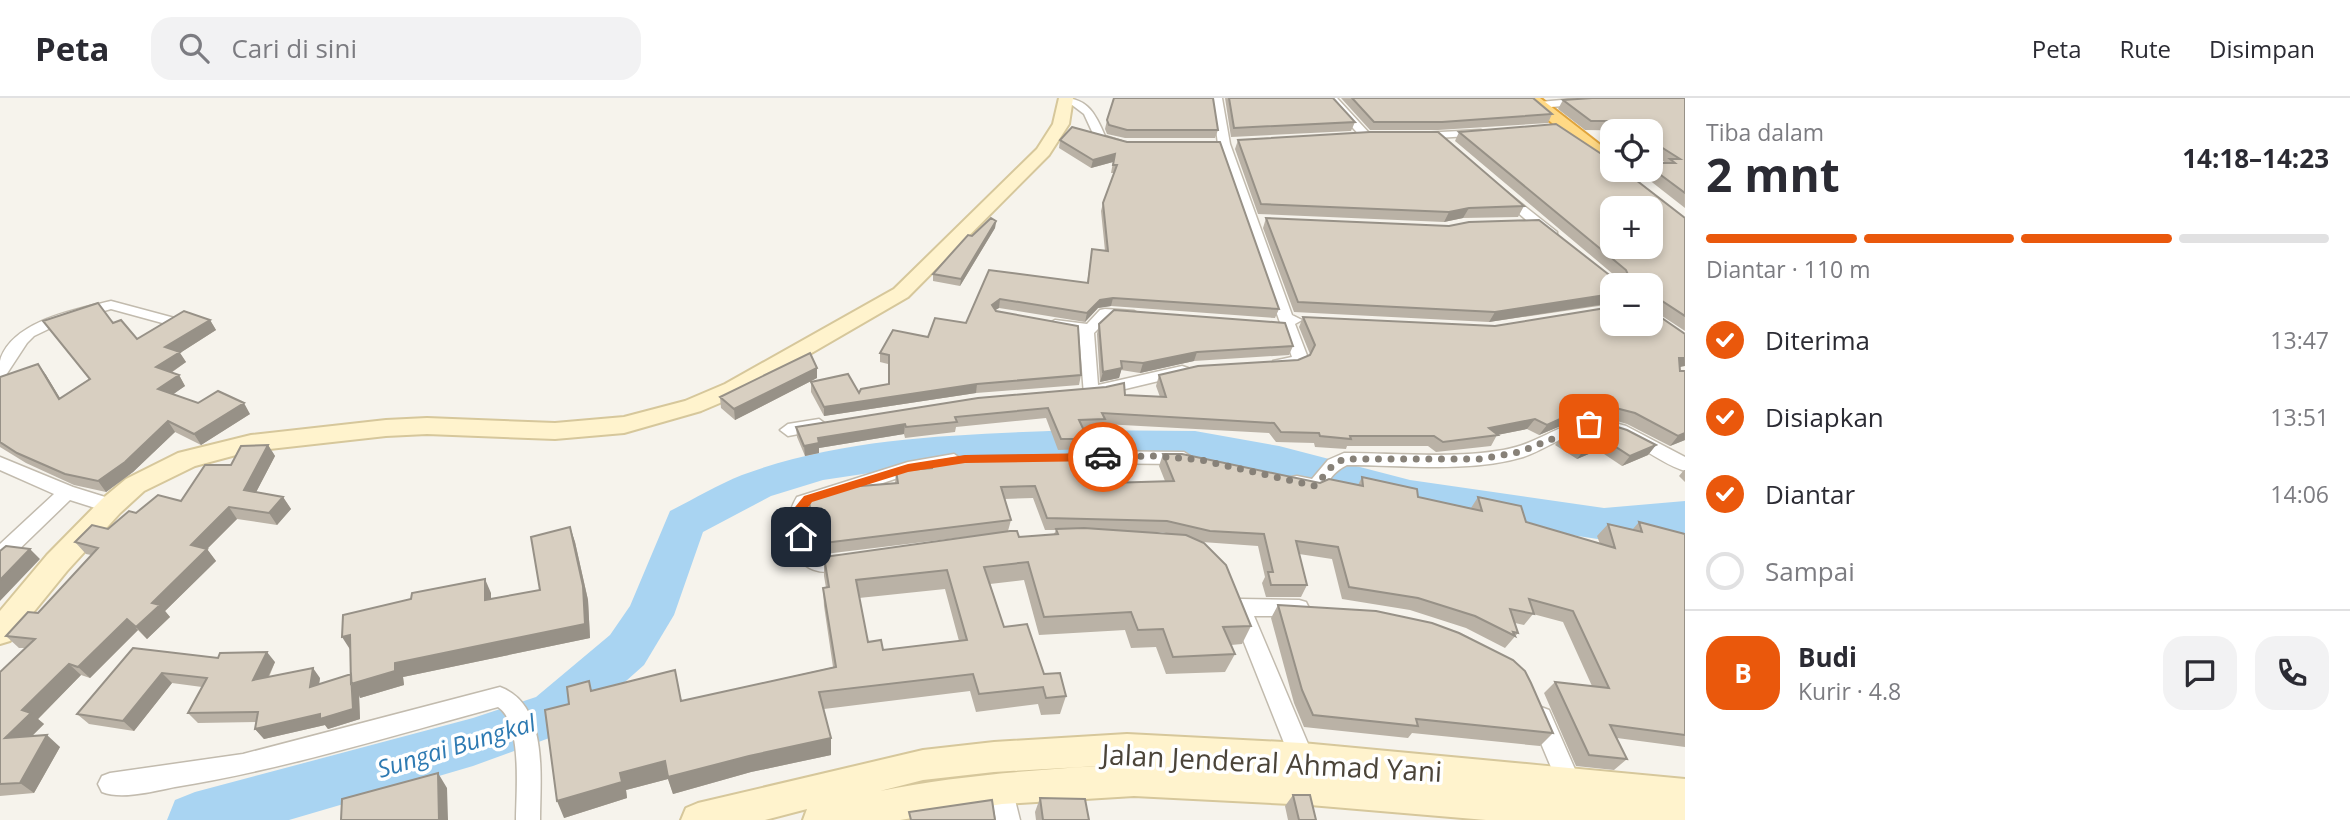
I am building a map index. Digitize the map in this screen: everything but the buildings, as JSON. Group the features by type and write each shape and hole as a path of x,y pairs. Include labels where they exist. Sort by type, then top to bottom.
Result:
{"highway":[{"path":"1535,102 1558,127 1600,155"}],"main road":[{"path":"0,632 57,563 110,506 135,485 187,459 251,443 427,426 531,430 624,425 692,407 733,389 901,293 1043,152 1061,124 1067,98"},
{"name":"Jalan Jenderal Ahmad Yani","path":"698,820 923,765 994,757 1130,765 1310,789 1683,820"},
{"name":"Jalan Jenderal Ahmad Yani","path":"820,820 932,797 1005,804 1130,765 1301,758 1685,795"}],"street":[{"path":"1067,98 1089,112 1100,138 1125,144"},
{"path":"1217,98 1224,144 1257,221 1283,324 1299,360 1293,363 1256,365"},
{"path":"1331,98 1366,136"},
{"path":"1535,102 1622,98"},
{"path":"1402,136 1443,140 1489,132"},
{"path":"1497,188 1565,246"},
{"path":"1513,223 1537,223"},
{"path":"0,372 21,340 29,333 54,321 95,308 118,306 177,323"},
{"path":"1041,321 1086,330 1095,327 1105,313 1152,316"},
{"path":"1283,324 1313,321"},
{"path":"1086,330 1083,392 1194,369"},
{"path":"788,430 840,422"},
{"path":"1274,476 1317,485 1334,464 1351,458 1480,459 1520,452 1582,425 1597,424 1620,430 1685,465"},
{"path":"1060,457 1156,456 1201,460"},
{"path":"862,559 824,565 811,561 805,553 797,520 797,512 803,502 908,468 978,459"},
{"path":"0,463 67,492 110,506"},
{"path":"0,556 67,492"},
{"path":"1301,758 1236,597 1319,608"},
{"path":"110,784 153,780 243,765 492,698 507,699 518,712 526,743 528,820"},
{"path":"1532,699 1569,783"}],"waterway":[{"name":"Sungai Bungkal","path":"195,820 473,742 553,714 627,650 650,615 685,522 756,486 820,466 930,450 1071,443 1195,445 1279,460 1410,495 1604,524 1685,517"}],"way so far":[{"path":"1103,457 1156,456 1201,460 1315,486 1334,464 1344,459 1454,461 1501,456 1548,442 1589,424"}],"route":[{"path":"801,537 797,512 803,502 908,468 965,459 1103,457"}]}
